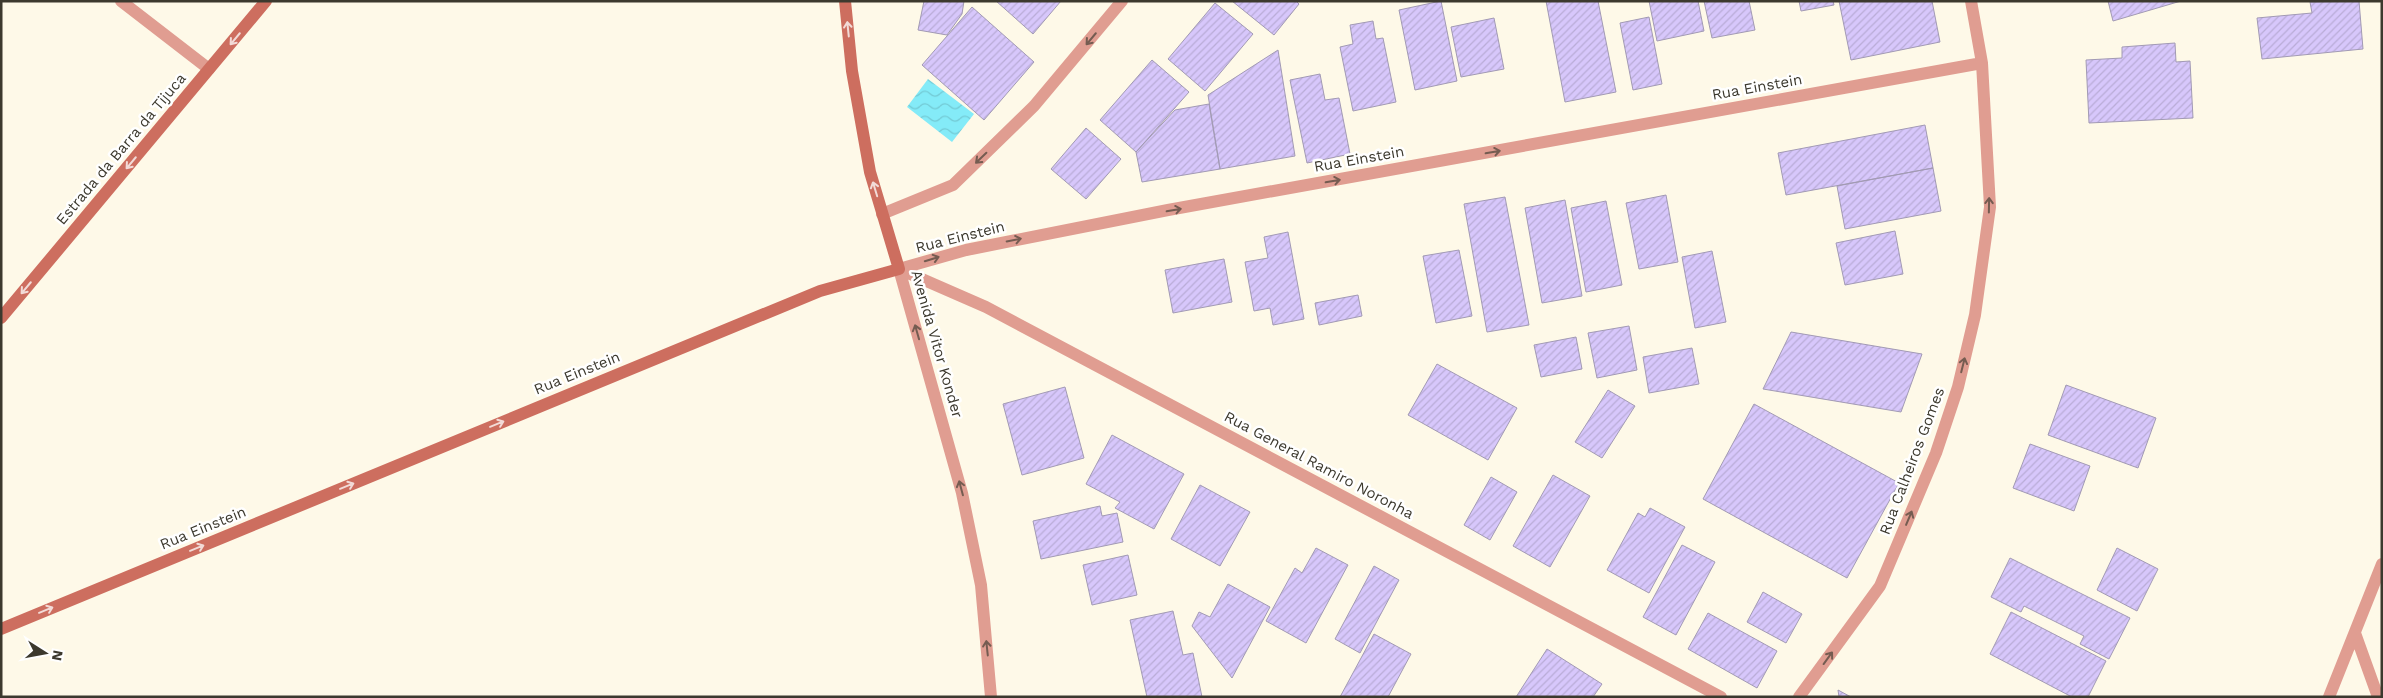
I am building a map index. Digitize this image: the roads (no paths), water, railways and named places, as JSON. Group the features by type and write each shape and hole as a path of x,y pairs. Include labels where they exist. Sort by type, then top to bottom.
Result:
{"street":[{"path":"121,1 209,69"},
{"name":"Estrada da Barra da Tijuca","path":"1,318 266,1"},
{"name":"Avenida Vitor Konder","path":"844,1 852,71 870,172 962,493 981,585 991,697"},
{"path":"882,214 953,185 1034,106 1122,1"},
{"name":"Rua Calheiros Gomes","path":"1798,697 1880,586 1936,453 1958,387 1975,315 1990,207 1982,63 1971,1"},
{"name":"Rua Einstein","path":"1,629 820,291 966,250 1168,210 1982,63"},
{"name":"Rua General Ramiro Noronha","path":"899,269 986,307 1721,697"},
{"path":"2329,697 2382,564"},
{"path":"2355,633 2378,697"}],"water":[{"path":"928,79 974,114 952,142 907,107"}]}
